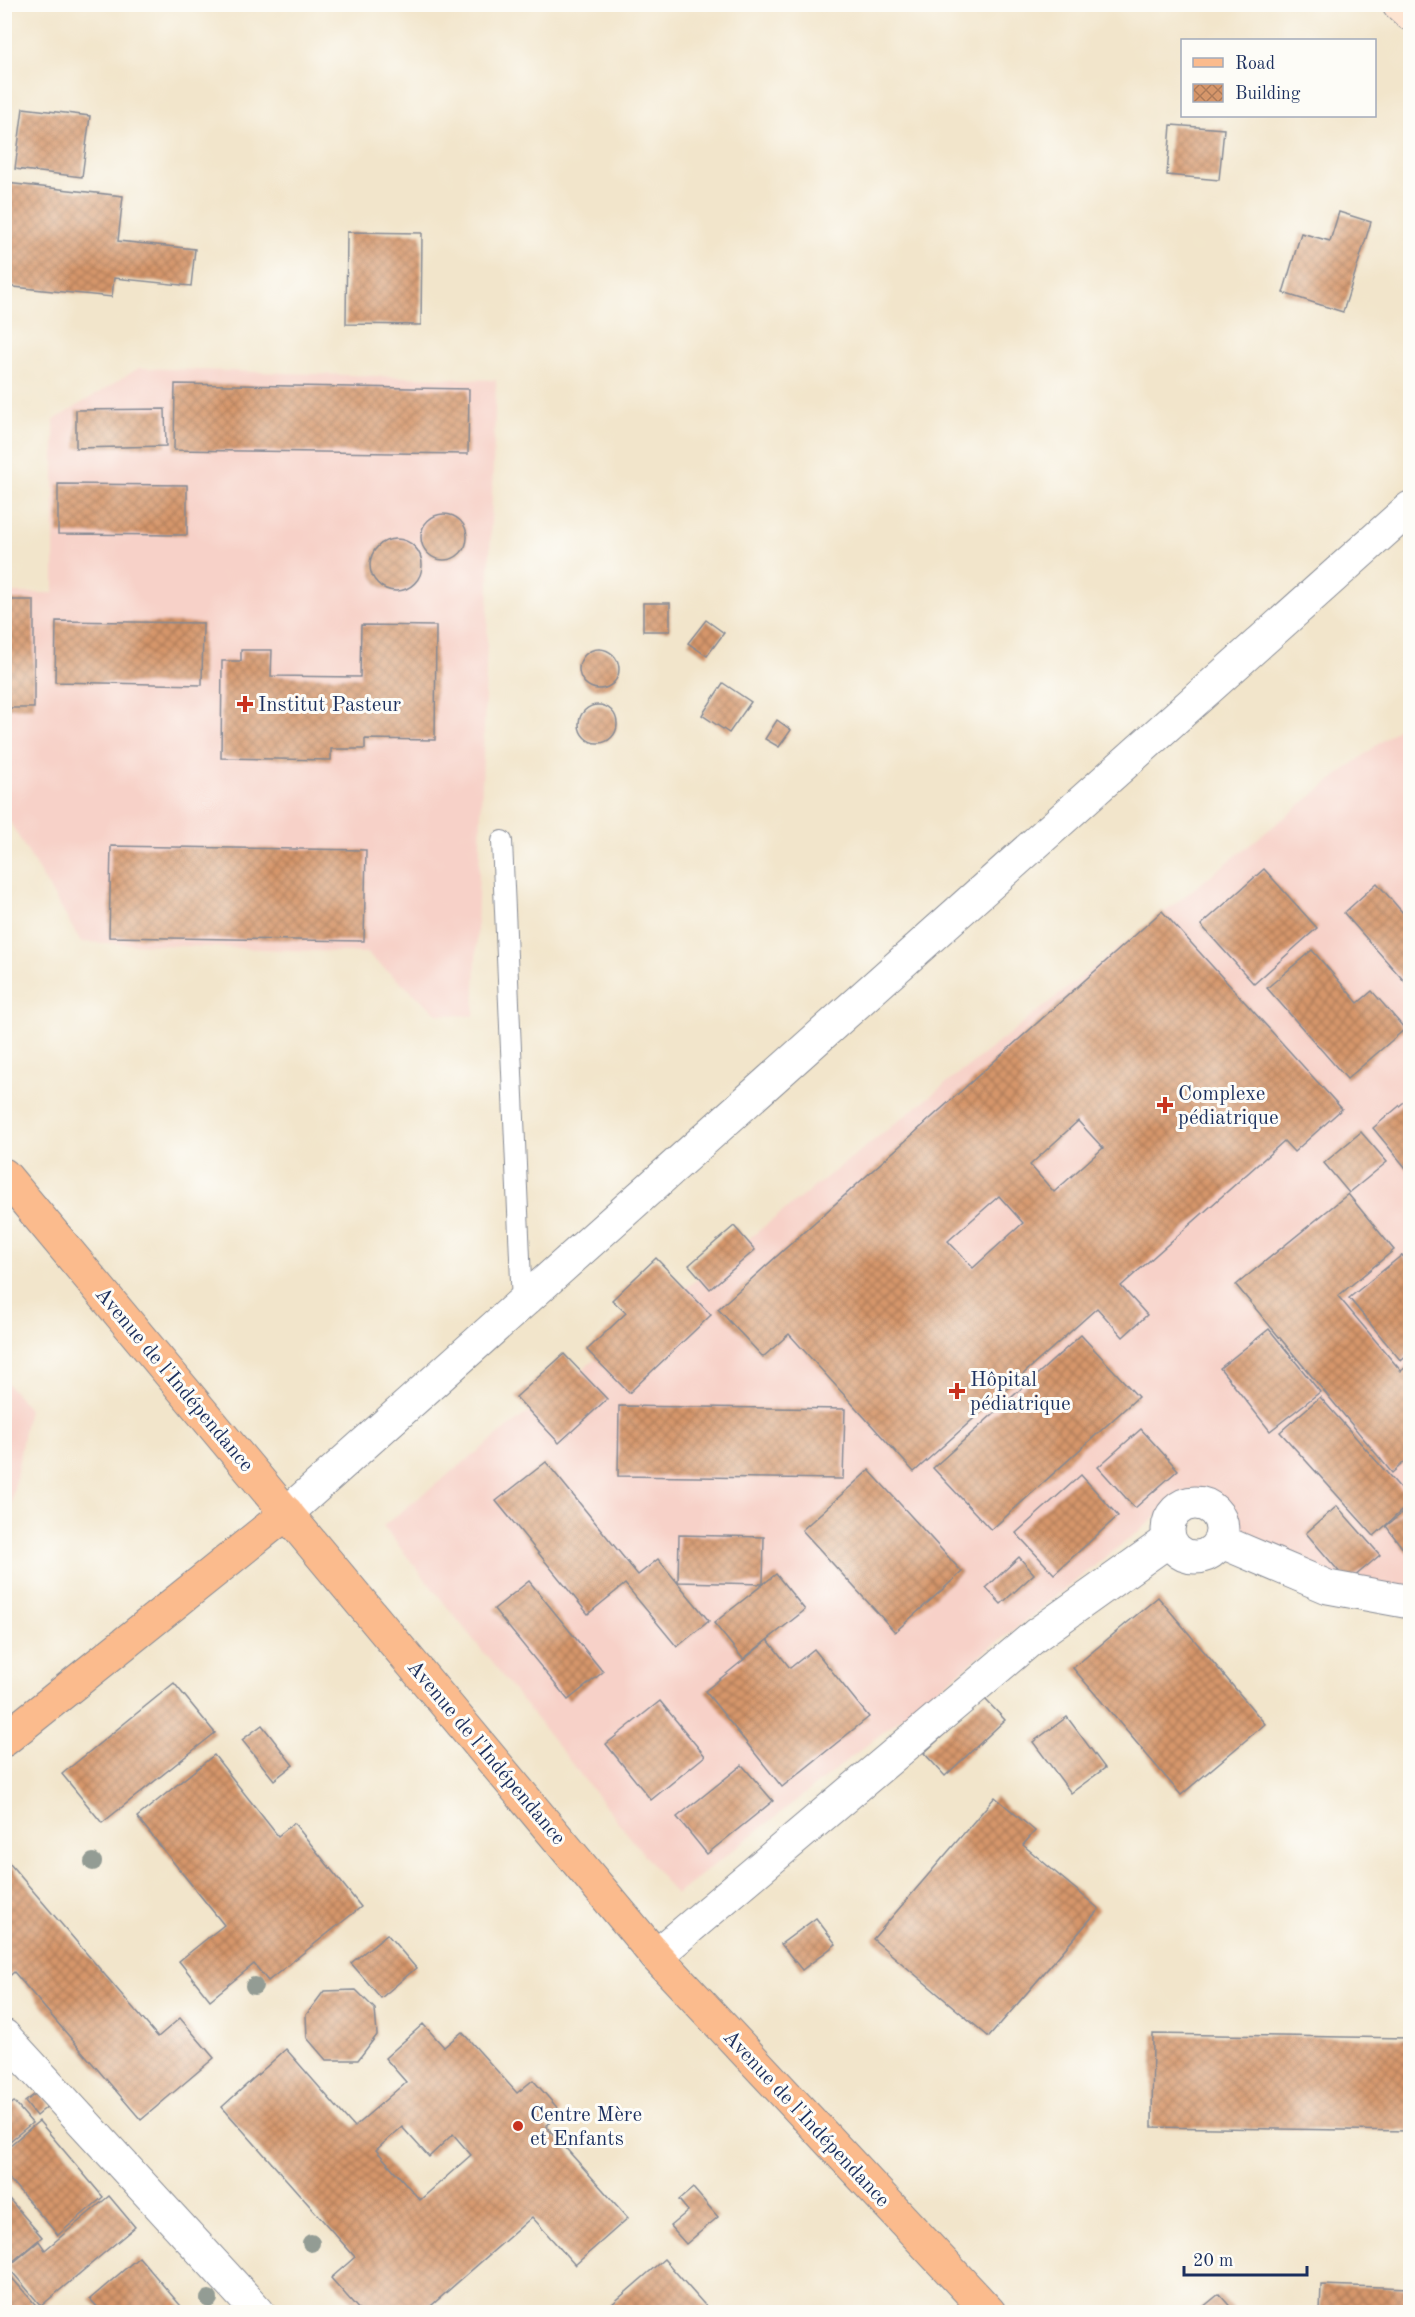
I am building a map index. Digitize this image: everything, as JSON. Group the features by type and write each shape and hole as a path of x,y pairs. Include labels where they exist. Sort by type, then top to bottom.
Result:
{"main road":[{"name":"Avenue de l'Indépendance","path":"4,1175 656,1956 988,2313"},
{"path":"4,1740 287,1513"}],"street":[{"path":"1399,4 1410,14"},
{"path":"287,1513 1410,508"},
{"path":"1196,1503 1206,1505 1221,1520 1220,1542 1204,1556 1184,1555 1175,1549 1169,1540 1167,1529 1170,1519 1185,1505 1196,1503"},
{"path":"656,1956 1036,1635 1169,1540"},
{"path":"1220,1542 1328,1587 1410,1602"},
{"path":"4,2037 258,2313"}],"lane":[{"path":"502,841 522,1304"}],"shaded area":[{"name":"Institut Pasteur","path":"139,368 496,380 474,1016 438,1014 366,953 81,942 5,814 4,593 54,593 54,420"},
{"name":"Complexe pédiatrique","path":"1410,719 1410,1594 1339,1582 1238,1527 1212,1492 1191,1490 676,1895 383,1526"},
{"path":"5,1381 28,1408 5,1540"}],"building":[{"path":"23,108 90,116 82,177 15,169"},
{"path":"1171,125 1224,129 1219,180 1167,175"},
{"path":"6,183 123,196 118,241 195,249 191,286 114,278 112,297 4,286"},
{"path":"1339,212 1371,222 1343,312 1283,293 1301,233 1330,241"},
{"path":"347,232 422,233 421,325 346,324"},
{"path":"175,384 469,389 468,454 174,450"},
{"path":"165,409 166,446 76,448 76,410"},
{"path":"58,484 187,485 187,535 58,534"},
{"path":"444,514 460,521 467,537 460,553 444,560 428,553 421,537 428,521"},
{"path":"391,539 401,539 415,546 422,565 415,584 401,591 391,591 381,587 374,580 370,570 370,560 374,550 381,543"},
{"path":"4,600 34,600 34,708 4,708"},
{"path":"643,603 670,603 670,631 643,631"},
{"path":"706,620 724,633 707,656 688,643"},
{"path":"56,621 203,623 202,685 55,682"},
{"path":"361,625 436,626 435,740 365,739 365,749 331,749 331,760 221,758 222,661 241,661 241,650 272,650 271,676 360,677"},
{"path":"599,649 607,650 613,655 618,661 618,677 613,683 607,688 599,689 591,688 585,683 580,677 579,669 580,661 585,655 591,650"},
{"path":"723,683 751,702 729,733 702,715"},
{"path":"598,705 611,711 617,724 611,737 598,743 585,737 579,724 585,711"},
{"path":"777,720 791,730 779,747 765,739"},
{"path":"111,846 366,850 364,941 109,937"},
{"path":"1264,869 1317,928 1254,984 1201,925"},
{"path":"1377,883 1410,921 1410,977 1405,982 1344,913"},
{"path":"1162,911 1342,1109 1294,1152 1284,1141 1121,1286 1147,1315 1123,1337 1097,1308 914,1472 789,1334 763,1357 718,1309","holes":["1078,1121 1103,1148 1054,1192 1030,1165","999,1196 1023,1223 973,1268 948,1241"]},
{"path":"1312,950 1358,1003 1372,991 1405,1029 1347,1079 1267,988"},
{"path":"1410,1097 1410,1173 1373,1128"},
{"path":"1361,1132 1387,1162 1349,1193 1324,1163"},
{"path":"1348,1194 1394,1250 1338,1296 1401,1371 1410,1364 1410,1457 1392,1473 1236,1285"},
{"path":"734,1226 755,1250 710,1289 689,1265"},
{"path":"1402,1255 1410,1265 1410,1353 1401,1361 1349,1298"},
{"path":"656,1258 711,1315 629,1393 587,1350 626,1313 612,1300"},
{"path":"1269,1329 1320,1392 1270,1431 1220,1368"},
{"path":"1081,1335 1138,1397 991,1530 933,1468"},
{"path":"564,1354 607,1399 559,1443 516,1397"},
{"path":"1320,1397 1410,1499 1410,1503 1374,1536 1280,1432"},
{"path":"619,1406 845,1409 843,1479 618,1476"},
{"path":"1141,1429 1178,1470 1135,1508 1098,1467"},
{"path":"546,1462 638,1575 658,1559 709,1621 677,1647 625,1584 588,1614 496,1501"},
{"path":"869,1470 962,1572 895,1632 802,1530"},
{"path":"1081,1475 1118,1516 1054,1574 1016,1533"},
{"path":"1337,1506 1380,1555 1348,1582 1306,1533"},
{"path":"1410,1507 1410,1551 1407,1554 1386,1526"},
{"path":"679,1535 764,1537 763,1584 678,1582"},
{"path":"1019,1557 1034,1574 1001,1604 986,1588"},
{"path":"776,1574 805,1610 743,1659 714,1623"},
{"path":"529,1581 603,1672 568,1700 494,1609"},
{"path":"1158,1597 1265,1724 1181,1795 1073,1668"},
{"path":"768,1640 790,1668 814,1649 869,1717 782,1787 705,1691"},
{"path":"174,1683 215,1733 102,1823 62,1774"},
{"path":"984,1698 1005,1720 945,1776 924,1753"},
{"path":"660,1701 705,1756 651,1800 606,1744"},
{"path":"1067,1717 1105,1768 1071,1793 1033,1742"},
{"path":"262,1725 293,1765 274,1780 242,1740"},
{"path":"214,1755 278,1836 294,1823 361,1907 268,1981 254,1964 210,2000 179,1961 224,1925 137,1817"},
{"path":"742,1765 773,1801 707,1854 677,1817"},
{"path":"995,1797 1035,1831 1023,1845 1099,1909 989,2037 873,1939"},
{"path":"4,1857 158,2037 180,2018 214,2058 141,2120 14,1972 4,1981"},
{"path":"816,1918 836,1944 802,1970 781,1944"},
{"path":"387,1934 416,1968 381,1998 351,1963"},
{"path":"356,1990 375,2009 377,2035 358,2060 326,2060 307,2038 306,2015 324,1991"},
{"path":"423,2024 444,2047 462,2032 517,2093 533,2080 561,2112 546,2126 628,2218 575,2265 532,2217 424,2312 361,2312 331,2278 355,2257 222,2107 286,2049 354,2127 406,2082 385,2058","holes":["402,2127 429,2157 453,2134 471,2155 420,2200 376,2150"]},
{"path":"1153,2034 1410,2038 1410,2131 1152,2127"},
{"path":"39,2091 49,2105 36,2116 25,2102"},
{"path":"14,2102 32,2123 4,2146 4,2110"},
{"path":"39,2121 103,2197 58,2235 4,2173 4,2150"},
{"path":"693,2188 718,2217 686,2244 670,2226 688,2211 679,2200"},
{"path":"4,2193 42,2237 6,2267 4,2265"},
{"path":"109,2196 135,2227 41,2306 8,2267 39,2241 45,2250"},
{"path":"139,2257 186,2312 102,2312 90,2299"},
{"path":"664,2259 711,2312 603,2312"},
{"path":"4,2269 42,2312 4,2312"},
{"path":"1321,2285 1410,2288 1410,2312 1320,2312"},
{"path":"1219,2294 1235,2312 1197,2312"}],"place":[{"name":"Institut Pasteur","path":"245,704"},
{"name":"Complexe pédiatrique","path":"1165,1105"},
{"name":"Hôpital pédiatrique","path":"957,1391"},
{"name":"Centre Mère et Enfants","path":"518,2126"}]}
